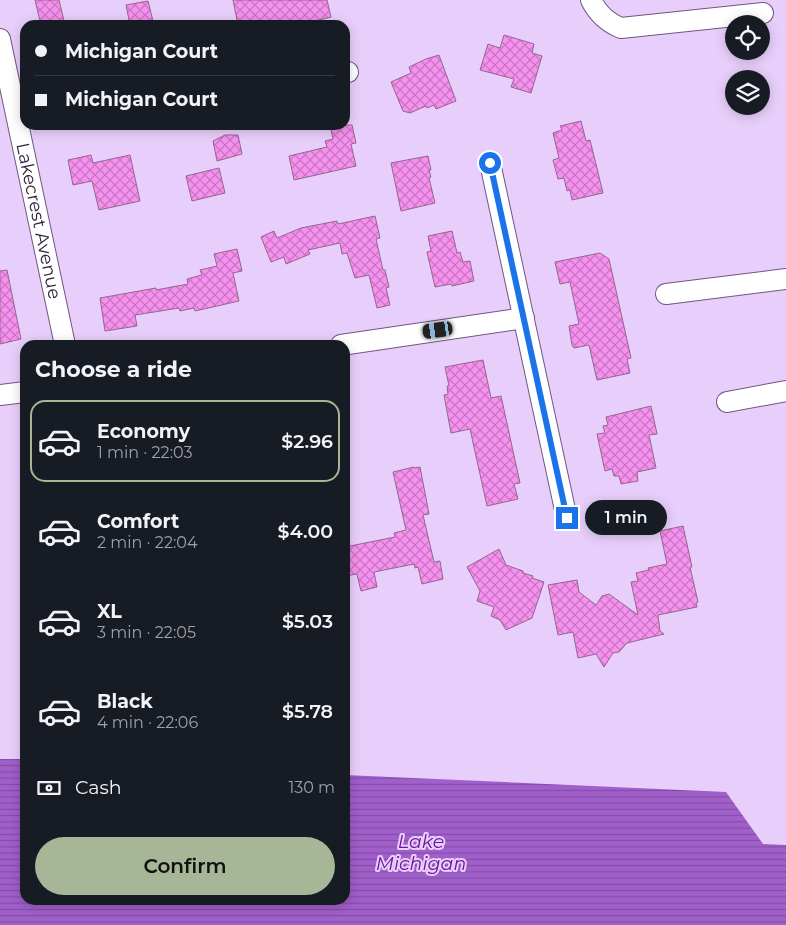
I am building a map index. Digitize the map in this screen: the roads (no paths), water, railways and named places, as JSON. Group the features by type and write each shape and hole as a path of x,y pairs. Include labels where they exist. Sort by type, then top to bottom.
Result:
{"street":[{"path":"591,0 595,8 608,22 621,28 763,13"},
{"name":"Lakecrest Avenue","path":"0,40 14,121 64,340"},
{"path":"490,163 567,518"},
{"path":"666,294 786,279"},
{"path":"350,344 524,318"},
{"path":"727,402 786,391"},
{"path":"0,396 20,393"}],"water":[{"name":"Lake Michigan","path":"0,759 20,759 20,905 350,905 350,775 726,792 763,844 786,845 786,925 0,925"}]}
